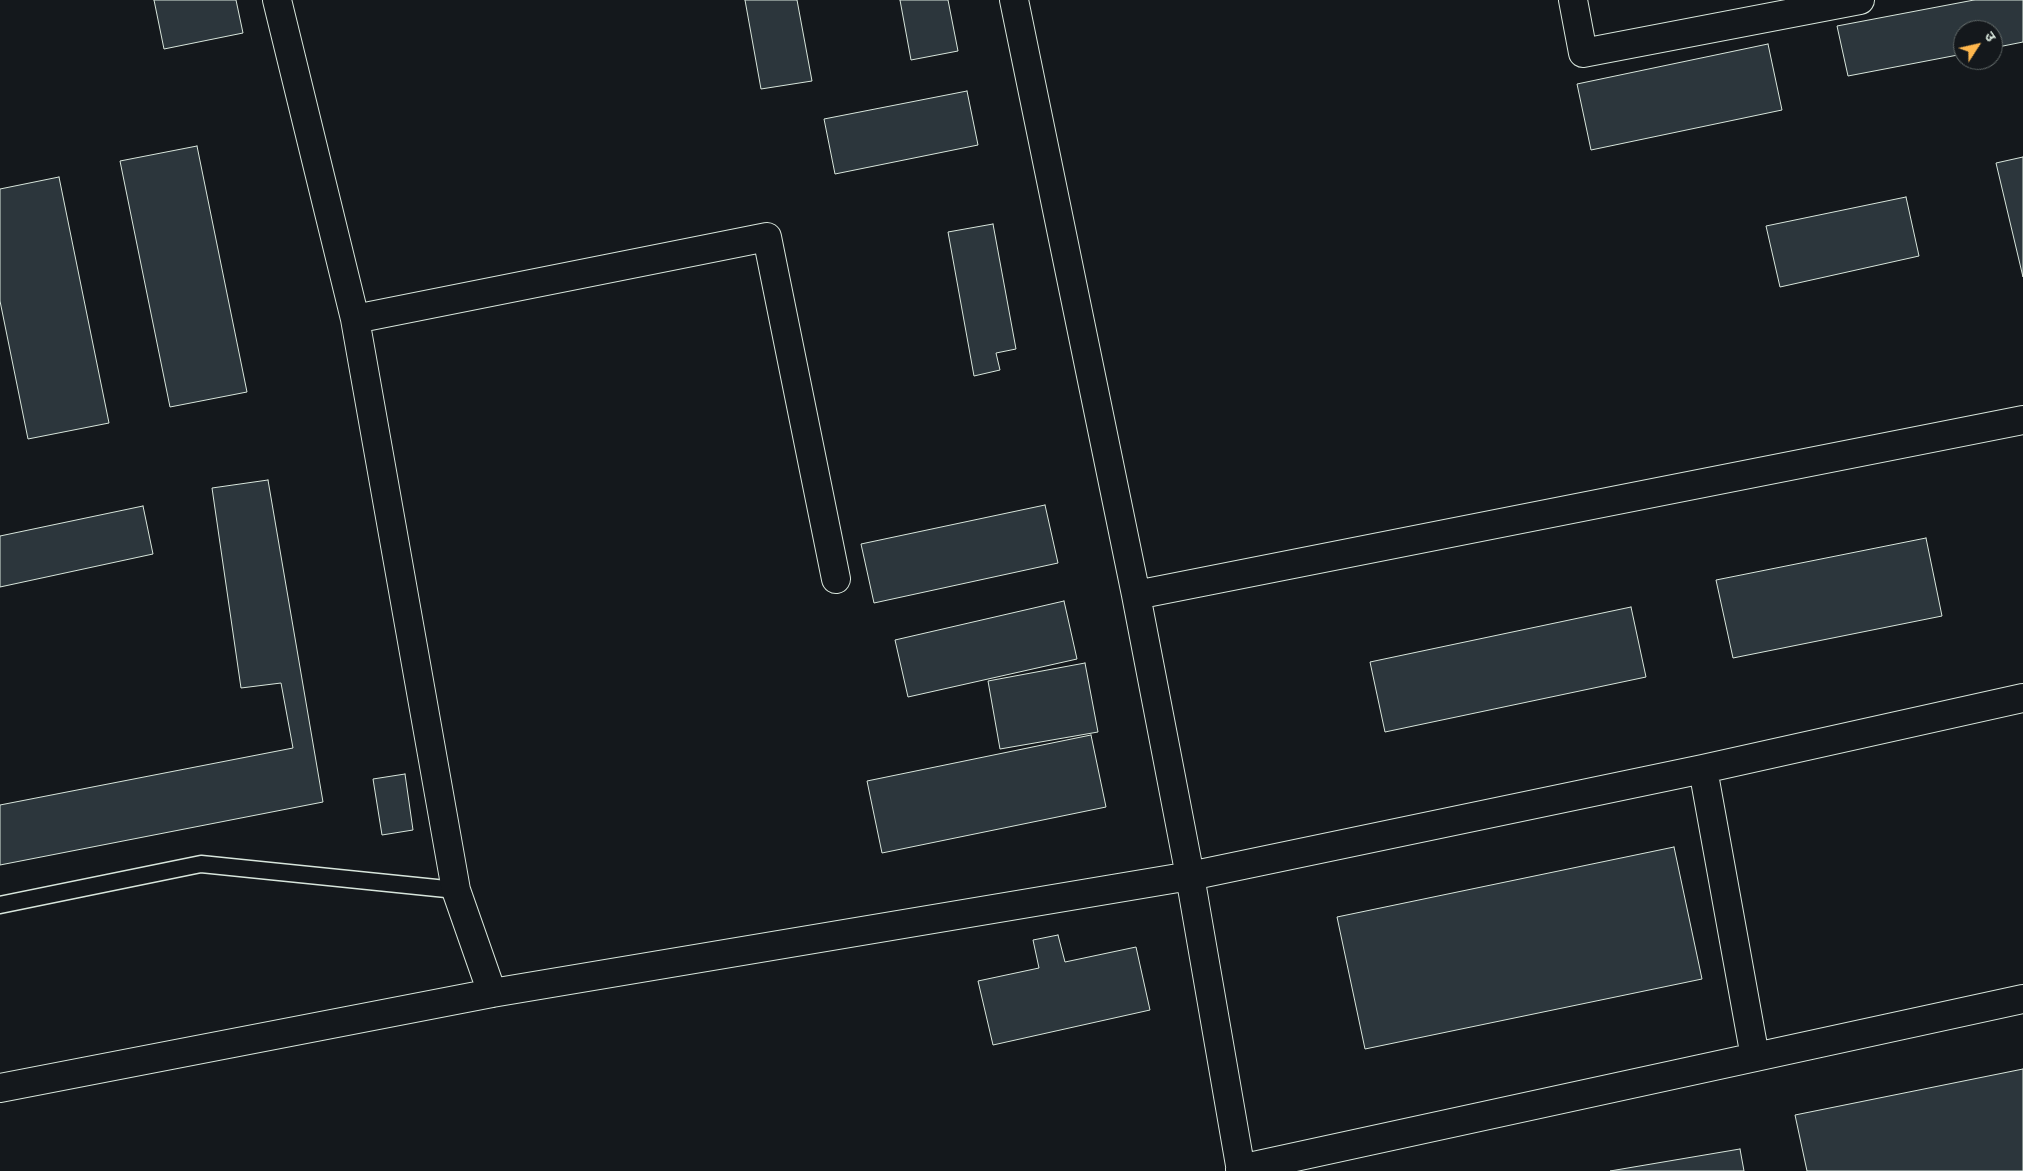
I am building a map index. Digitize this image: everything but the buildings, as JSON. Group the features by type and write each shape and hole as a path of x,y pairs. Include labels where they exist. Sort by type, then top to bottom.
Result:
{"street":[{"path":"277,0 356,319 456,890 492,993"},
{"path":"1014,0 1136,594 1190,876 1240,1170 2023,999"},
{"path":"1573,0 1583,53 1860,0"},
{"path":"356,319 767,237 836,579"},
{"path":"1136,594 2023,420"},
{"path":"0,1088 492,993 1190,876 1703,769 2023,698"},
{"path":"1703,769 1755,1057"}],"lane":[{"path":"0,905 201,864 456,890"}]}
